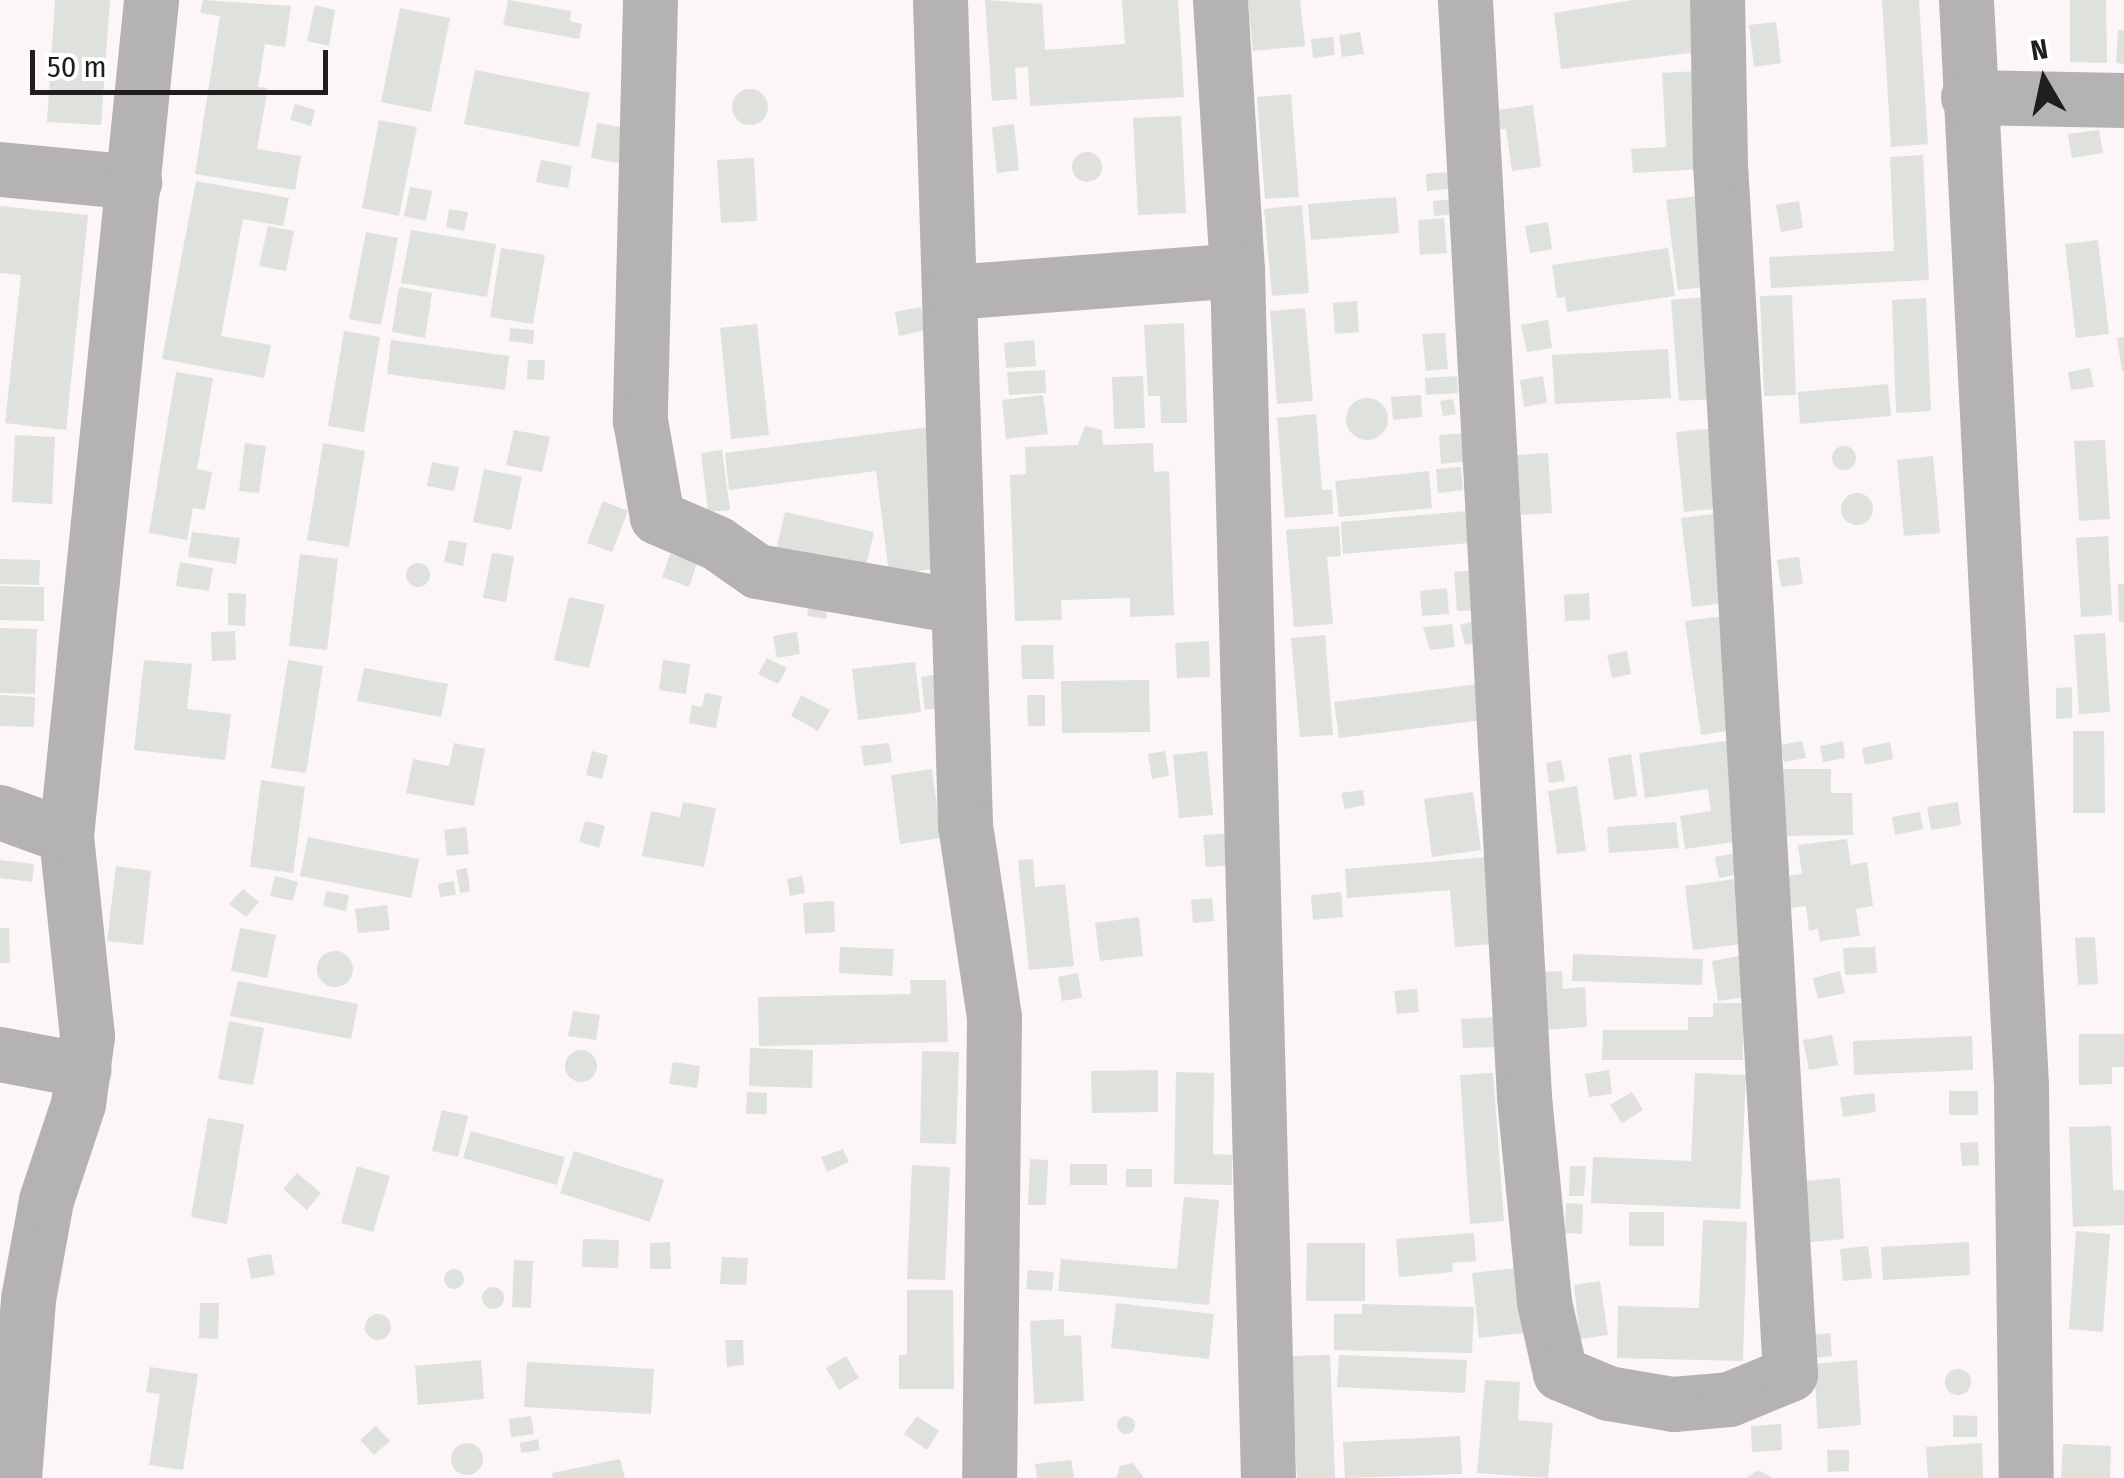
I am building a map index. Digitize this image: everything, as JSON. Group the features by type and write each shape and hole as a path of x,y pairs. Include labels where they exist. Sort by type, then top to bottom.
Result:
{"street":[{"path":"14,1478 28,1300 46,1200 83,1070 88,1018 66,836 151,0"},
{"path":"650,0 640,420 657,516 717,543 757,571 958,606"},
{"path":"940,0 966,825 994,1016 989,1478"},
{"path":"1220,0 1237,270 1268,1478"},
{"path":"1465,0 1524,1097 1544,1302 1560,1373 1608,1393 1672,1404 1728,1399 1790,1374 1721,184 1717,0"},
{"path":"1966,0 2021,1087 2026,1478"},
{"path":"1968,97 2124,100"},
{"path":"0,169 134,182"},
{"path":"952,292 1237,270"},
{"path":"0,812 66,836"},
{"path":"0,1054 83,1070"}],"building":[{"path":"55,0 110,0 101,125 47,122"},
{"path":"203,0 291,6 285,47 265,44 258,87 268,88 257,149 301,156 295,190 195,174 220,16 200,13"},
{"path":"508,0 571,11 570,21 582,24 579,39 503,25"},
{"path":"985,0 1042,4 1045,50 1125,44 1122,0 1178,0 1184,97 1030,106 1028,67 1015,68 1017,99 992,101"},
{"path":"1248,0 1300,0 1305,46 1253,51"},
{"path":"1633,0 1698,0 1705,51 1561,69 1554,13"},
{"path":"1882,0 1919,0 1928,144 1891,147"},
{"path":"2070,0 2106,0 2107,63 2070,62"},
{"path":"315,5 335,10 329,46 307,41"},
{"path":"400,8 450,18 431,112 381,102"},
{"path":"1776,22 1781,63 1754,67 1749,25"},
{"path":"2118,30 2124,30 2124,64 2116,63"},
{"path":"1360,32 1364,54 1342,57 1339,35"},
{"path":"1333,37 1335,55 1313,58 1311,39"},
{"path":"475,70 590,93 579,147 464,124"},
{"path":"1697,71 1703,169 1633,173 1631,149 1666,147 1662,73"},
{"path":"750,89 762,95 768,107 762,119 750,125 738,119 732,107 738,95"},
{"path":"1291,94 1299,197 1265,199 1257,97"},
{"path":"295,104 315,110 311,126 290,120"},
{"path":"1533,105 1541,167 1512,171 1506,129 1495,130 1492,111"},
{"path":"1181,116 1186,213 1138,215 1133,118"},
{"path":"379,120 417,127 399,216 362,208"},
{"path":"597,123 637,130 630,165 591,158"},
{"path":"1014,124 1019,170 997,173 992,127"},
{"path":"2099,130 2103,153 2072,158 2068,134"},
{"path":"1087,152 1098,156 1102,167 1098,178 1087,182 1076,178 1072,167 1076,156"},
{"path":"1923,155 1929,280 1771,288 1769,257 1894,251 1890,157"},
{"path":"754,158 757,221 721,223 717,160"},
{"path":"541,160 572,166 568,188 536,182"},
{"path":"1447,172 1449,189 1427,191 1426,174"},
{"path":"196,181 289,198 283,226 243,219 221,336 271,345 264,378 162,359"},
{"path":"410,187 432,191 426,221 404,216"},
{"path":"1704,195 1716,286 1678,290 1666,200"},
{"path":"1396,197 1399,233 1311,240 1308,204"},
{"path":"1452,199 1453,214 1434,216 1433,201"},
{"path":"1799,201 1803,228 1781,232 1776,205"},
{"path":"1302,205 1309,293 1272,296 1264,209"},
{"path":"0,206 88,215 66,430 5,423 21,275 0,273"},
{"path":"449,209 468,212 464,231 446,227"},
{"path":"1444,218 1447,253 1420,255 1418,220"},
{"path":"1548,222 1552,249 1530,253 1525,226"},
{"path":"268,226 294,231 286,271 259,266"},
{"path":"411,230 496,244 487,297 401,283"},
{"path":"366,232 398,238 381,325 349,319"},
{"path":"2098,240 2109,334 2076,338 2065,244"},
{"path":"501,248 545,255 533,324 490,317"},
{"path":"1668,248 1675,296 1567,312 1565,297 1557,298 1552,265"},
{"path":"399,287 432,293 425,338 392,332"},
{"path":"1792,295 1796,395 1764,396 1760,296"},
{"path":"1706,297 1714,399 1679,401 1671,300"},
{"path":"1926,298 1931,411 1896,413 1892,300"},
{"path":"1357,301 1359,332 1335,334 1333,303"},
{"path":"921,307 926,330 899,336 895,312"},
{"path":"1305,308 1313,401 1277,404 1270,311"},
{"path":"1548,320 1552,348 1527,352 1521,325"},
{"path":"1184,323 1187,423 1161,423 1160,396 1148,396 1144,325"},
{"path":"757,324 769,435 731,439 720,328"},
{"path":"510,328 534,330 533,344 509,341"},
{"path":"344,331 380,337 364,432 328,426"},
{"path":"1445,333 1448,369 1426,371 1422,334"},
{"path":"2124,337 2124,371 2122,371 2117,338"},
{"path":"391,340 509,356 505,390 387,374"},
{"path":"1034,340 1036,366 1006,368 1004,343"},
{"path":"1668,349 1671,398 1555,404 1552,355"},
{"path":"528,360 545,360 544,380 527,379"},
{"path":"2090,368 2094,387 2071,390 2068,372"},
{"path":"1045,370 1046,393 1009,395 1007,372"},
{"path":"176,372 213,378 197,469 212,472 205,510 193,508 187,540 149,533"},
{"path":"1143,376 1145,428 1114,429 1112,377"},
{"path":"1457,376 1458,393 1426,395 1425,378"},
{"path":"1543,376 1547,403 1524,407 1520,380"},
{"path":"1888,384 1891,416 1800,424 1798,392"},
{"path":"1043,395 1048,434 1006,439 1002,400"},
{"path":"1421,395 1422,417 1393,420 1391,397"},
{"path":"1367,398 1382,404 1388,419 1382,434 1367,440 1352,434 1346,419 1352,404"},
{"path":"1453,399 1456,414 1443,416 1440,401"},
{"path":"1316,414 1322,490 1332,490 1333,514 1285,518 1277,418"},
{"path":"1085,426 1102,430 1103,445 1153,443 1154,472 1169,471 1174,615 1130,617 1130,598 1061,600 1062,620 1015,621 1010,475 1026,474 1025,447 1078,445"},
{"path":"930,427 948,567 889,575 876,471 729,490 725,453"},
{"path":"1716,428 1724,508 1684,512 1676,432"},
{"path":"514,430 550,437 542,472 506,465"},
{"path":"1467,433 1470,461 1441,464 1439,435"},
{"path":"15,435 55,437 52,504 12,502"},
{"path":"2105,440 2110,519 2079,521 2074,441"},
{"path":"245,443 266,446 259,493 239,491"},
{"path":"323,443 365,451 349,547 307,540"},
{"path":"1844,446 1856,458 1844,470 1832,458"},
{"path":"722,450 730,510 708,512 701,453"},
{"path":"1548,453 1552,513 1521,515 1517,455"},
{"path":"1933,456 1940,533 1904,536 1897,460"},
{"path":"432,462 459,467 454,491 427,486"},
{"path":"1461,467 1463,490 1438,493 1436,469"},
{"path":"484,469 522,477 511,530 473,522"},
{"path":"1429,471 1432,508 1339,517 1335,481"},
{"path":"1857,493 1868,498 1873,509 1868,520 1857,525 1846,520 1841,509 1846,498"},
{"path":"603,501 628,511 612,552 587,543"},
{"path":"1467,511 1469,543 1343,554 1341,522"},
{"path":"785,512 874,532 864,574 775,554"},
{"path":"1714,514 1725,603 1692,607 1681,518"},
{"path":"1339,526 1341,556 1327,557 1333,624 1294,627 1286,530"},
{"path":"192,532 240,538 236,564 188,557"},
{"path":"2108,536 2112,615 2081,617 2076,538"},
{"path":"449,540 467,543 463,566 444,562"},
{"path":"492,553 514,556 506,602 483,598"},
{"path":"300,554 338,559 327,650 289,646"},
{"path":"670,554 697,563 689,587 662,577"},
{"path":"1799,557 1803,584 1781,587 1777,560"},
{"path":"0,559 40,560 39,585 0,584"},
{"path":"180,562 213,568 209,591 176,586"},
{"path":"418,563 427,566 427,584 418,587 409,584 406,575 409,566"},
{"path":"1477,570 1480,610 1457,611 1454,572"},
{"path":"2118,584 2124,584 2124,622 2119,622"},
{"path":"0,586 44,587 44,621 0,620"},
{"path":"1447,588 1449,614 1422,616 1420,591"},
{"path":"228,593 246,594 245,626 228,625"},
{"path":"1589,593 1590,620 1565,621 1564,595"},
{"path":"811,595 829,597 826,619 807,616"},
{"path":"569,597 605,605 589,668 554,660"},
{"path":"1723,616 1739,729 1701,735 1685,621"},
{"path":"1474,621 1478,642 1465,645 1460,625"},
{"path":"1452,624 1455,647 1430,650 1423,627"},
{"path":"0,628 37,629 35,694 0,693"},
{"path":"235,631 236,660 212,661 211,632"},
{"path":"797,632 800,654 777,658 773,636"},
{"path":"2105,633 2110,712 2079,714 2074,635"},
{"path":"1325,635 1333,735 1300,737 1291,638"},
{"path":"1209,641 1210,677 1177,678 1175,643"},
{"path":"1021,645 1053,645 1054,679 1022,679"},
{"path":"1627,651 1631,674 1612,678 1607,655"},
{"path":"767,658 787,668 778,684 758,674"},
{"path":"144,660 192,664 187,709 231,714 225,760 134,750"},
{"path":"288,660 323,666 306,773 271,768"},
{"path":"663,660 690,664 686,694 659,690"},
{"path":"915,662 921,712 858,720 852,669"},
{"path":"364,668 448,684 441,717 357,701"},
{"path":"938,674 943,708 925,710 921,677"},
{"path":"1149,680 1150,732 1062,733 1061,681"},
{"path":"1479,684 1483,720 1339,738 1334,702"},
{"path":"2072,687 2072,718 2056,719 2056,688"},
{"path":"705,693 722,696 716,728 689,723 692,705 702,707"},
{"path":"0,695 35,697 34,727 0,726"},
{"path":"801,695 830,710 818,731 791,716"},
{"path":"1027,695 1045,695 1045,726 1028,726"},
{"path":"2073,731 2104,731 2105,813 2073,813"},
{"path":"1733,740 1747,840 1685,849 1680,816 1711,811 1708,789 1645,798 1639,753"},
{"path":"1802,741 1806,758 1784,762 1781,745"},
{"path":"1843,741 1845,758 1823,762 1820,746"},
{"path":"1890,742 1893,759 1865,765 1862,748"},
{"path":"454,743 485,749 474,806 406,793 413,759 449,766"},
{"path":"889,743 892,762 864,766 861,746"},
{"path":"592,751 608,755 602,779 586,775"},
{"path":"1165,751 1169,776 1152,779 1148,754"},
{"path":"1207,751 1213,815 1179,818 1173,755"},
{"path":"1631,754 1637,796 1614,800 1608,758"},
{"path":"1561,760 1565,781 1549,783 1546,763"},
{"path":"932,769 941,838 900,844 891,775"},
{"path":"1780,769 1831,769 1831,793 1852,793 1853,835 1780,836"},
{"path":"261,780 305,787 293,873 250,867"},
{"path":"1577,786 1586,851 1557,854 1548,791"},
{"path":"1363,790 1365,805 1345,809 1341,793"},
{"path":"1473,792 1481,850 1432,857 1424,799"},
{"path":"683,802 716,808 704,867 642,856 651,811 680,817"},
{"path":"1958,802 1961,825 1931,830 1927,807"},
{"path":"1920,812 1923,829 1895,835 1892,817"},
{"path":"585,821 605,826 599,848 579,842"},
{"path":"1676,822 1679,848 1609,853 1607,827"},
{"path":"466,827 469,854 447,856 444,830"},
{"path":"1234,833 1236,865 1206,867 1203,835"},
{"path":"308,837 419,859 411,898 300,876"},
{"path":"1847,839 1851,865 1867,862 1873,906 1856,909 1860,936 1820,941 1818,929 1809,931 1806,906 1790,908 1786,876 1802,874 1798,845"},
{"path":"1741,852 1745,873 1719,878 1715,857"},
{"path":"1486,857 1494,944 1455,947 1450,890 1347,898 1345,869"},
{"path":"1033,859 1035,887 1065,884 1074,966 1029,970 1018,860"},
{"path":"0,860 34,864 32,882 0,878"},
{"path":"116,866 151,871 143,945 107,941"},
{"path":"467,868 470,891 460,893 456,870"},
{"path":"275,876 298,882 293,901 270,896"},
{"path":"802,876 805,893 790,896 787,879"},
{"path":"1734,879 1742,944 1693,950 1685,886"},
{"path":"454,881 456,895 440,897 438,884"},
{"path":"243,889 259,902 246,917 229,904"},
{"path":"326,891 349,895 346,911 323,906"},
{"path":"1341,892 1343,917 1313,920 1311,895"},
{"path":"1212,898 1214,921 1193,923 1191,900"},
{"path":"834,901 835,932 805,934 803,903"},
{"path":"387,905 390,930 358,933 355,909"},
{"path":"1139,917 1143,956 1100,961 1095,923"},
{"path":"0,928 9,928 10,963 0,963"},
{"path":"240,928 276,935 267,978 231,971"},
{"path":"2095,937 2098,984 2078,985 2075,938"},
{"path":"840,947 894,949 892,976 839,973"},
{"path":"1875,947 1877,973 1845,975 1843,948"},
{"path":"335,951 348,956 353,969 348,982 335,987 322,982 317,969 322,956"},
{"path":"1573,954 1703,959 1702,985 1572,981"},
{"path":"1745,955 1752,996 1718,1001 1712,961"},
{"path":"1562,971 1563,989 1585,987 1587,1027 1544,1030 1540,972"},
{"path":"1840,971 1845,993 1818,999 1813,978"},
{"path":"1078,973 1082,998 1062,1001 1058,977"},
{"path":"910,980 946,980 948,1042 759,1046 758,997 911,994"},
{"path":"238,981 358,1004 351,1039 230,1016"},
{"path":"1417,989 1419,1012 1397,1014 1394,991"},
{"path":"1713,1003 1743,1003 1743,1060 1602,1060 1603,1030 1688,1030 1688,1017 1713,1017"},
{"path":"573,1011 600,1015 596,1040 568,1036"},
{"path":"1496,1017 1498,1047 1463,1048 1461,1019"},
{"path":"229,1021 264,1028 253,1085 218,1079"},
{"path":"2079,1034 2124,1034 2124,1067 2112,1067 2112,1084 2079,1085"},
{"path":"1832,1035 1838,1065 1809,1070 1803,1040"},
{"path":"1972,1036 1973,1070 1854,1075 1853,1041"},
{"path":"750,1048 813,1050 812,1088 749,1086"},
{"path":"581,1050 592,1055 597,1066 592,1077 581,1082 570,1077 565,1066 570,1055"},
{"path":"922,1051 959,1052 956,1144 920,1143"},
{"path":"673,1062 700,1066 697,1088 669,1084"},
{"path":"1158,1070 1158,1112 1092,1113 1091,1071"},
{"path":"1609,1070 1612,1094 1589,1097 1585,1074"},
{"path":"1176,1072 1214,1073 1213,1154 1232,1155 1232,1185 1174,1184"},
{"path":"1493,1073 1504,1221 1470,1224 1460,1075"},
{"path":"1695,1073 1746,1075 1740,1209 1591,1203 1593,1157 1691,1161"},
{"path":"1949,1091 1978,1091 1978,1115 1949,1115"},
{"path":"747,1092 767,1093 767,1114 746,1114"},
{"path":"1632,1092 1643,1110 1622,1123 1610,1105"},
{"path":"1874,1093 1876,1112 1843,1117 1840,1097"},
{"path":"442,1110 468,1116 458,1157 432,1151"},
{"path":"208,1118 244,1124 227,1224 191,1217"},
{"path":"2111,1126 2113,1190 2124,1190 2124,1225 2073,1227 2069,1127"},
{"path":"471,1131 565,1157 557,1185 463,1158"},
{"path":"1978,1142 1979,1165 1962,1166 1960,1143"},
{"path":"843,1149 849,1162 827,1172 821,1157"},
{"path":"574,1151 664,1180 650,1222 560,1193"},
{"path":"1030,1159 1048,1160 1046,1205 1028,1205"},
{"path":"1070,1164 1107,1164 1107,1185 1070,1185"},
{"path":"912,1165 950,1167 945,1280 907,1279"},
{"path":"357,1166 390,1176 373,1232 341,1223"},
{"path":"1570,1166 1586,1166 1584,1196 1569,1196"},
{"path":"1126,1169 1152,1169 1152,1187 1126,1187"},
{"path":"297,1173 321,1193 307,1210 283,1189"},
{"path":"1840,1178 1844,1239 1810,1242 1805,1181"},
{"path":"1184,1197 1219,1200 1209,1305 1058,1291 1061,1259 1177,1269"},
{"path":"1566,1203 1583,1204 1582,1234 1565,1233"},
{"path":"1629,1212 1664,1212 1664,1246 1629,1246"},
{"path":"1703,1220 1747,1222 1743,1361 1617,1358 1618,1306 1699,1308"},
{"path":"2076,1231 2110,1234 2103,1332 2069,1329"},
{"path":"1474,1233 1476,1261 1452,1263 1453,1272 1399,1277 1396,1239"},
{"path":"583,1239 619,1240 618,1268 582,1267"},
{"path":"670,1242 671,1269 650,1269 650,1243"},
{"path":"1969,1242 1970,1275 1883,1280 1881,1247"},
{"path":"1307,1243 1365,1243 1365,1301 1306,1301"},
{"path":"1868,1246 1872,1278 1843,1281 1840,1249"},
{"path":"271,1254 275,1275 251,1279 247,1258"},
{"path":"722,1257 748,1258 746,1285 720,1284"},
{"path":"514,1260 533,1261 531,1308 512,1307"},
{"path":"1526,1267 1534,1332 1479,1338 1472,1273"},
{"path":"454,1269 464,1279 454,1289 444,1279"},
{"path":"1028,1270 1054,1272 1052,1291 1026,1289"},
{"path":"1600,1281 1608,1335 1580,1339 1574,1285"},
{"path":"493,1287 501,1290 501,1306 493,1309 485,1306 482,1298 485,1290"},
{"path":"907,1290 953,1290 954,1389 899,1389 899,1355 907,1355"},
{"path":"200,1303 219,1303 218,1339 199,1338"},
{"path":"1116,1303 1214,1314 1209,1359 1111,1348"},
{"path":"1362,1304 1474,1307 1472,1353 1334,1350 1334,1314 1362,1314"},
{"path":"378,1314 388,1317 388,1337 378,1340 368,1337 365,1327 368,1317"},
{"path":"1064,1319 1064,1336 1081,1335 1084,1401 1034,1404 1030,1321"},
{"path":"1830,1333 1832,1356 1811,1358 1809,1335"},
{"path":"725,1340 743,1340 744,1365 727,1367"},
{"path":"1330,1355 1335,1478 1297,1478 1291,1356"},
{"path":"1339,1355 1467,1360 1465,1393 1337,1387"},
{"path":"846,1356 859,1378 839,1390 826,1368"},
{"path":"481,1360 484,1399 418,1405 415,1366"},
{"path":"1857,1360 1861,1425 1818,1429 1814,1364"},
{"path":"527,1362 654,1369 651,1414 524,1407"},
{"path":"150,1367 198,1374 183,1470 149,1465 160,1394 146,1392"},
{"path":"1958,1369 1967,1373 1971,1382 1967,1391 1958,1395 1949,1391 1945,1382 1949,1373"},
{"path":"1485,1380 1520,1382 1518,1420 1553,1423 1548,1478 1477,1473"},
{"path":"1953,1415 1977,1416 1977,1437 1953,1437"},
{"path":"531,1416 534,1434 511,1437 509,1419"},
{"path":"917,1416 939,1431 927,1450 904,1434"},
{"path":"1126,1416 1135,1425 1126,1434 1117,1425"},
{"path":"1781,1424 1782,1450 1752,1452 1751,1426"},
{"path":"376,1426 390,1441 374,1455 360,1440"},
{"path":"1460,1436 1462,1474 1345,1478 1343,1442"},
{"path":"538,1439 540,1450 521,1453 520,1443"},
{"path":"467,1443 478,1448 483,1459 478,1470 467,1475 456,1470 451,1459 456,1448"},
{"path":"1982,1443 1983,1478 1928,1478 1926,1447"},
{"path":"2063,1444 2111,1446 2110,1478 2061,1478"},
{"path":"1827,1450 1849,1450 1849,1471 1828,1472"},
{"path":"620,1459 625,1478 553,1478 552,1473"},
{"path":"1071,1460 1074,1478 1037,1478 1035,1464"},
{"path":"1133,1463 1144,1478 1116,1478 1120,1466"},
{"path":"1755,1472 1773,1478 1746,1478"}]}
